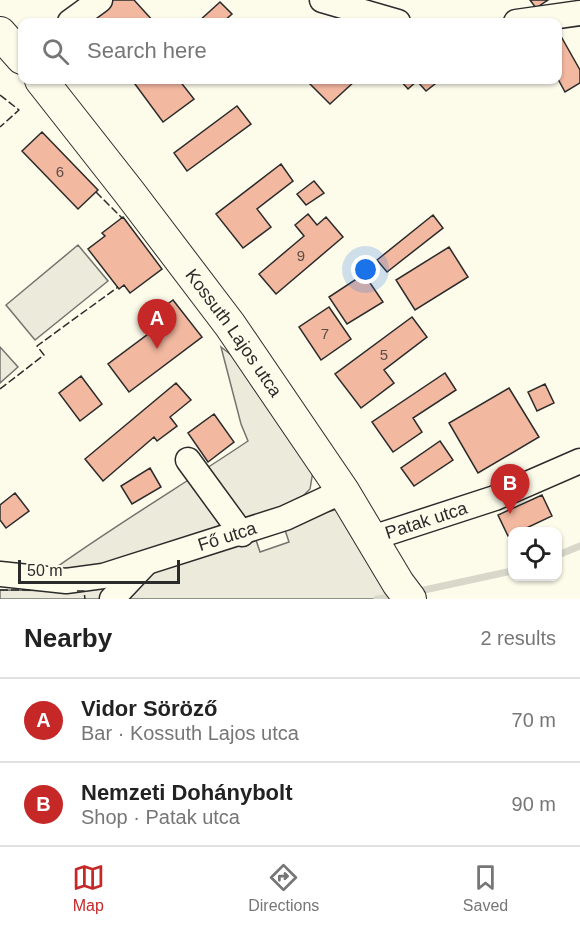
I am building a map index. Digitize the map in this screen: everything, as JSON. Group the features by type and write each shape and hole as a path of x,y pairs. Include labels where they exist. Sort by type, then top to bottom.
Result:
{"main road":[{"path":"0,33 18,53"},
{"name":"Kossuth Lajos utca","path":"44,84 230,325 343,491 404,591"}],"street":[{"path":"75,18 100,0"},
{"path":"322,0 384,18"},
{"path":"544,18 580,13"},
{"path":"188,460 242,534"},
{"name":"Patak utca","path":"372,538 495,498 580,461"},
{"name":"Fő utca","path":"0,574 66,581 103,576 242,534 285,518 343,491"},
{"path":"111,599 146,563"}],"shaded area":[{"path":"78,245 108,281 35,340 6,305"},
{"path":"0,347 18,367 0,383"},
{"path":"221,347 239,361 313,471 310,489 297,502 121,561 47,574 248,441 241,424"},
{"path":"338,509 401,599 0,599 0,590 84,591 91,583 256,540 260,552 289,542 283,524"}],"building":[{"path":"112,0 134,0 150,18 94,18 91,15"},
{"path":"530,0 548,0 536,8"},
{"path":"220,2 232,14 228,18 202,18"},
{"path":"562,38 580,70 580,83 565,92 561,84"},
{"path":"135,84 182,84 194,99 163,122"},
{"path":"310,84 352,84 330,104"},
{"path":"404,84 414,84 408,89"},
{"path":"420,84 435,84 426,91"},
{"path":"237,106 251,124 187,171 174,153"},
{"path":"42,132 98,190 78,209 22,151"},
{"path":"281,164 293,181 257,209 271,227 243,248 216,214"},
{"path":"314,181 324,193 306,205 297,194"},
{"path":"308,214 317,225 326,217 343,237 276,294 259,274 304,236 295,225"},
{"path":"433,215 443,228 387,272 377,260"},
{"path":"123,217 162,269 130,293 124,285 119,289 88,249 105,236 102,233"},
{"path":"449,247 468,277 415,310 396,280"},
{"path":"364,274 383,302 347,324 329,297"},
{"path":"173,300 202,337 129,392 108,364 148,334 141,324"},
{"path":"329,307 351,339 321,360 299,327"},
{"path":"412,317 427,337 384,370 394,383 361,408 335,374"},
{"path":"445,373 456,390 413,418 422,432 393,452 372,422"},
{"path":"81,376 102,404 80,421 59,393"},
{"path":"176,383 191,400 170,417 177,426 157,441 154,437 103,481 85,459"},
{"path":"545,384 554,403 537,411 528,392"},
{"path":"509,388 539,437 478,473 449,423"},
{"path":"214,414 234,442 208,462 188,433"},
{"path":"440,441 453,460 414,486 401,468"},
{"path":"150,468 161,487 132,504 121,486"},
{"path":"15,493 29,511 6,528 0,520 0,505"},
{"path":"542,495 552,516 529,527 508,527 508,536 498,515"}],"waterway":[{"path":"562,553 580,546"},
{"path":"415,592 508,572"},
{"path":"377,599 396,596"}],"fence":[{"path":"0,95 19,110 0,127"},
{"path":"96,192 122,218"},
{"path":"0,389 44,355 37,346 118,287"},
{"path":"0,590 32,590"},
{"path":"77,591 84,591 85,599"}],"place":[{"name":"Vidor Söröző","path":"157,349"},
{"name":"Nemzeti Dohánybolt","path":"510,514"}]}
